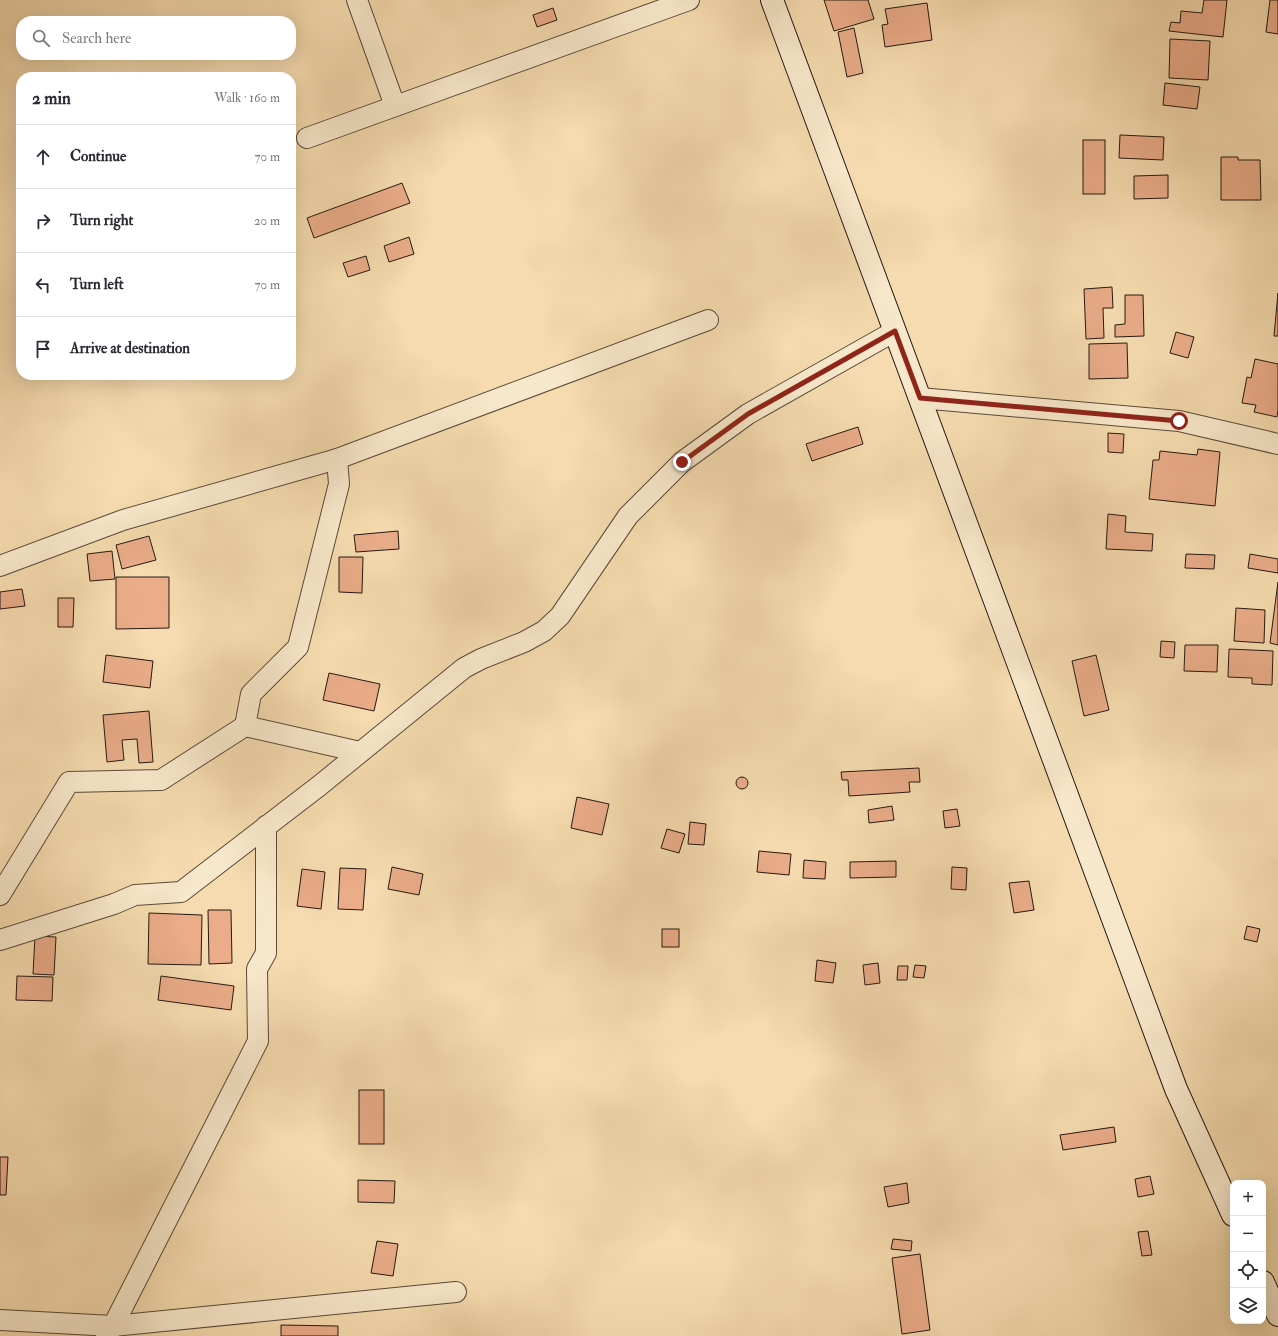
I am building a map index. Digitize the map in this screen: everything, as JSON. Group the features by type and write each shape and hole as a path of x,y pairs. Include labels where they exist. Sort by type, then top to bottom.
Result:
{"street":[{"path":"357,0 395,106"},
{"path":"307,138 689,0"},
{"path":"772,0 1176,1089 1230,1208"},
{"path":"0,566 123,520 337,459 708,320"},
{"path":"0,940 114,904 135,895 181,892 319,786 464,668 480,659 524,642 544,631 560,616 628,516 682,462 748,414 895,331"},
{"path":"920,398 1179,421 1278,444"},
{"path":"245,726 251,694 298,647 339,484 337,459"},
{"path":"0,895 69,782 161,780 245,726 360,752"},
{"path":"110,1331 258,1041 257,969 266,953 266,826"},
{"path":"1266,1288 1278,1315"},
{"path":"0,1320 110,1331 456,1292"}],"building":[{"path":"824,0 868,0 874,19 834,31"},
{"path":"1204,0 1227,0 1223,37 1169,31 1171,22 1180,23 1181,11 1202,13"},
{"path":"1270,0 1278,0 1278,34 1266,32"},
{"path":"927,3 932,40 885,47 882,25 888,24 885,9"},
{"path":"553,8 557,20 537,27 533,15"},
{"path":"854,28 863,73 847,77 838,32"},
{"path":"1170,39 1210,41 1208,80 1169,78"},
{"path":"1165,83 1200,87 1197,109 1163,105"},
{"path":"1120,135 1164,137 1163,160 1119,158"},
{"path":"1083,140 1105,140 1105,194 1083,194"},
{"path":"1221,157 1238,157 1238,160 1260,160 1261,200 1221,200"},
{"path":"1168,175 1168,198 1134,199 1134,176"},
{"path":"402,183 410,203 314,238 307,218"},
{"path":"409,237 414,254 389,262 384,246"},
{"path":"366,256 370,270 348,277 343,263"},
{"path":"1112,287 1113,308 1103,308 1104,338 1086,339 1084,289"},
{"path":"1278,293 1278,336 1274,336"},
{"path":"1125,295 1143,295 1144,336 1115,337 1115,325 1125,324"},
{"path":"1176,332 1194,337 1188,358 1170,353"},
{"path":"1127,343 1128,378 1089,379 1089,344"},
{"path":"1255,359 1278,364 1277,417 1254,412 1256,405 1242,403 1247,377 1251,378"},
{"path":"858,427 863,444 812,461 806,444"},
{"path":"1108,433 1124,434 1123,453 1108,452"},
{"path":"1198,449 1220,452 1215,506 1149,499 1153,460 1159,460 1160,451 1197,455"},
{"path":"1108,514 1126,516 1125,532 1153,534 1152,551 1106,549"},
{"path":"398,531 399,549 356,552 354,535"},
{"path":"149,536 156,560 122,569 116,545"},
{"path":"112,551 115,579 90,581 87,554"},
{"path":"1186,554 1215,555 1214,569 1185,568"},
{"path":"1250,554 1278,559 1278,573 1248,568"},
{"path":"339,557 363,557 362,593 339,592"},
{"path":"116,577 169,577 169,628 116,629"},
{"path":"1278,582 1278,645 1270,643"},
{"path":"22,589 25,606 0,609 0,592"},
{"path":"58,598 74,598 73,627 58,627"},
{"path":"1236,608 1265,610 1264,643 1234,641"},
{"path":"1161,641 1175,642 1174,658 1160,657"},
{"path":"1185,645 1218,645 1217,672 1184,671"},
{"path":"1229,649 1273,651 1272,685 1252,684 1252,678 1228,677"},
{"path":"106,655 153,661 150,688 103,682"},
{"path":"1096,655 1109,710 1084,716 1072,661"},
{"path":"329,673 380,684 374,711 323,700"},
{"path":"149,711 153,762 139,763 137,739 122,740 124,760 107,762 103,715"},
{"path":"919,768 920,782 909,782 910,792 849,796 848,780 842,780 841,772"},
{"path":"740,777 744,777 748,783 744,789 740,789 736,785 736,781"},
{"path":"577,797 609,804 602,835 571,828"},
{"path":"892,806 894,820 869,823 868,810"},
{"path":"957,809 960,826 945,828 943,811"},
{"path":"690,822 706,824 704,845 688,844"},
{"path":"667,829 685,834 679,853 661,848"},
{"path":"759,851 791,854 789,875 757,872"},
{"path":"804,860 826,862 825,879 803,878"},
{"path":"896,861 896,877 850,878 850,862"},
{"path":"392,867 423,874 419,895 388,889"},
{"path":"952,867 967,868 966,890 951,889"},
{"path":"340,868 366,869 363,910 338,909"},
{"path":"302,869 325,872 321,909 297,906"},
{"path":"1029,881 1034,910 1014,913 1009,883"},
{"path":"208,910 231,910 232,963 209,964"},
{"path":"149,913 202,915 201,965 148,964"},
{"path":"1247,926 1260,929 1257,942 1244,939"},
{"path":"662,929 679,929 679,947 662,947"},
{"path":"35,936 56,937 54,975 33,974"},
{"path":"817,960 836,963 833,983 815,981"},
{"path":"878,963 880,983 865,985 863,965"},
{"path":"915,965 926,966 924,978 913,977"},
{"path":"898,966 908,966 907,980 897,980"},
{"path":"17,976 53,977 52,1001 16,1000"},
{"path":"161,976 234,986 231,1010 158,1000"},
{"path":"359,1090 384,1090 384,1144 359,1144"},
{"path":"1114,1127 1116,1142 1063,1150 1060,1135"},
{"path":"0,1157 8,1157 6,1195 0,1195"},
{"path":"1150,1176 1154,1194 1138,1197 1135,1179"},
{"path":"358,1180 395,1181 394,1203 358,1202"},
{"path":"907,1183 909,1203 888,1207 884,1187"},
{"path":"1148,1231 1152,1255 1142,1256 1138,1232"},
{"path":"893,1239 912,1241 911,1251 891,1249"},
{"path":"377,1241 398,1244 393,1276 371,1273"},
{"path":"920,1254 930,1330 902,1334 892,1258"},
{"path":"281,1325 338,1326 338,1336 281,1336"}],"route":[{"path":"682,462 748,414 895,331 920,398 1179,421"}]}
